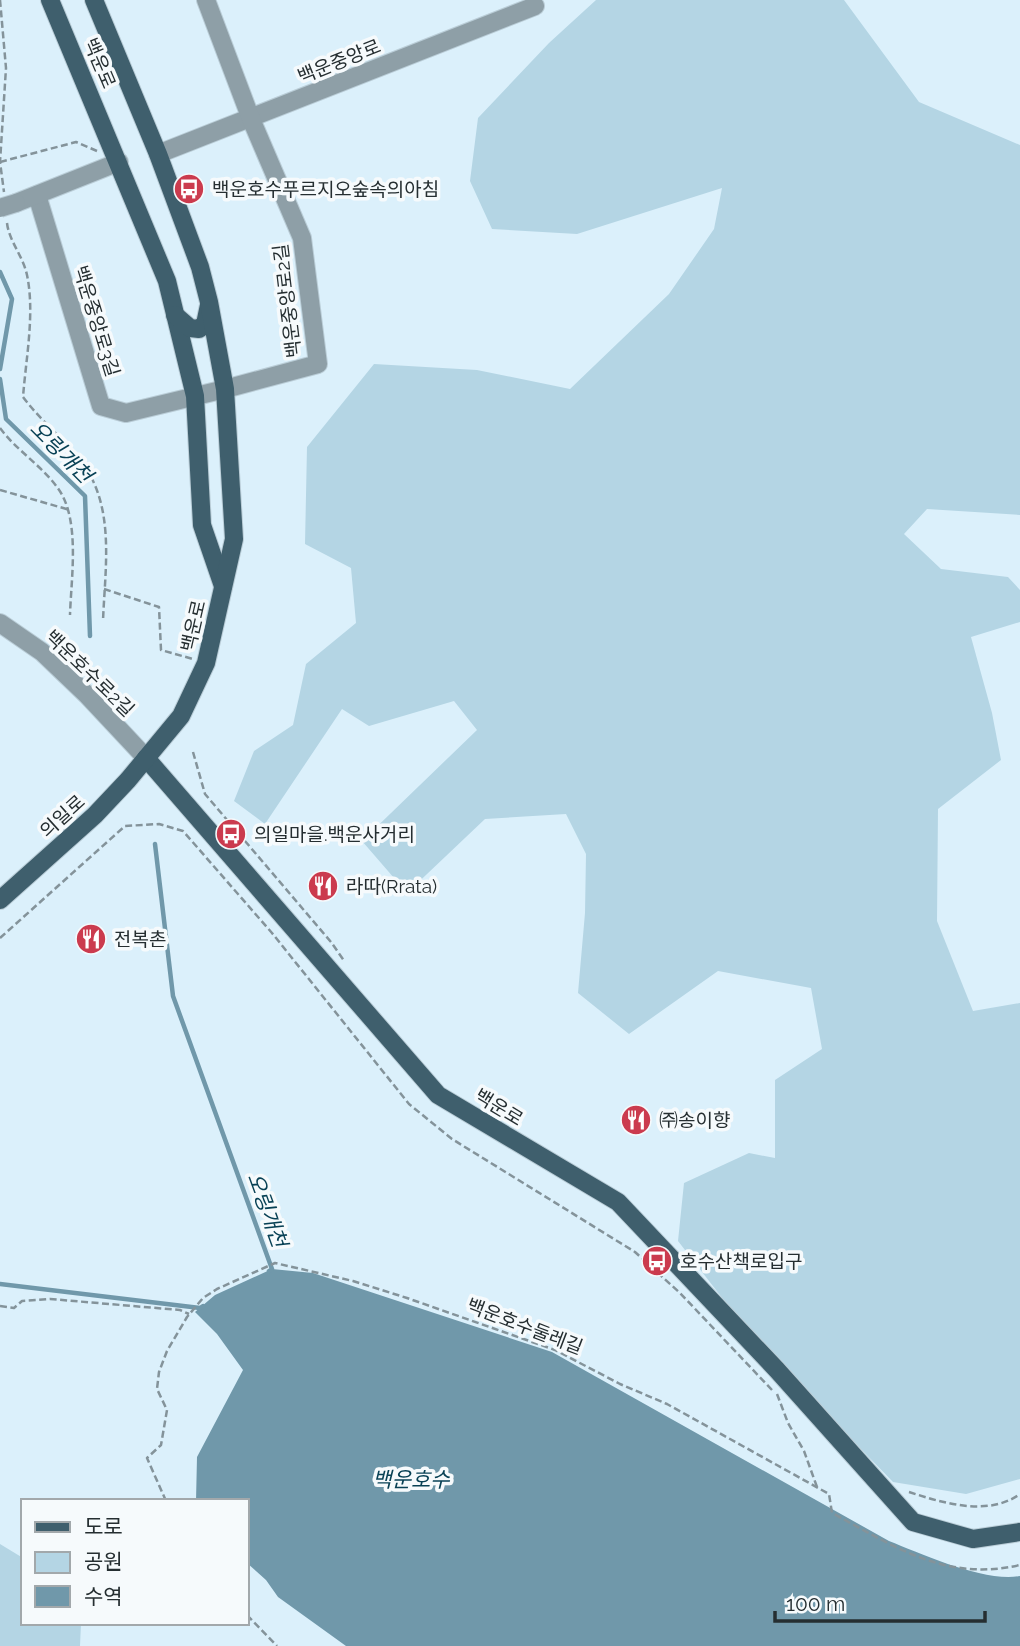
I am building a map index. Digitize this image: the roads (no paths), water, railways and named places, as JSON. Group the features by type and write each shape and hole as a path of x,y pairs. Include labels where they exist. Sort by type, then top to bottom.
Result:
{"main road":[{"name":"백운로","path":"50,0 167,281 195,396 202,525 223,586"},
{"name":"백운로","path":"94,0 158,154 200,267 225,389 234,539 206,663 181,716 146,758 438,1095 618,1202 777,1370 913,1522 973,1539 1020,1532"},
{"path":"176,315 191,328 199,329 205,324 209,302"},
{"name":"의일로","path":"0,900 95,815 146,758"}],"street":[{"path":"206,0 251,119"},
{"name":"백운중앙로","path":"158,154 535,6"},
{"name":"백운중앙로2길","path":"195,396 318,364 302,238 251,119"},
{"path":"7,208 119,162"},
{"name":"백운중앙로3길","path":"37,195 101,406 126,413 195,396"},
{"name":"백운호수로2길","path":"0,623 42,652 88,695 146,758"}],"water":[{"name":"백운호수","path":"272,1269 313,1273 552,1352 889,1541 972,1571 1006,1577 1020,1576 1020,1646 346,1646 278,1597 266,1580 248,1564 248,1499 196,1499 197,1457 243,1370 217,1334 195,1312 215,1295"}],"waterway":[{"name":"오링개천","path":"0,272 12,299 0,369"},
{"name":"오링개천","path":"0,379 6,419 85,496 90,636"},
{"name":"오링개천","path":"155,844 173,996 272,1269 269,1271"},
{"path":"0,1284 200,1308 203,1306"}],"place":[{"name":"백운호수푸르지오숲속의아침","path":"189,189"},
{"name":"의일마을.백운사거리","path":"231,834"},
{"name":"라따(Rrata)","path":"323,886"},
{"name":"전복촌","path":"91,939"},
{"name":"㈜송이향","path":"636,1120"},
{"name":"호수산책로입구","path":"657,1261"}]}
